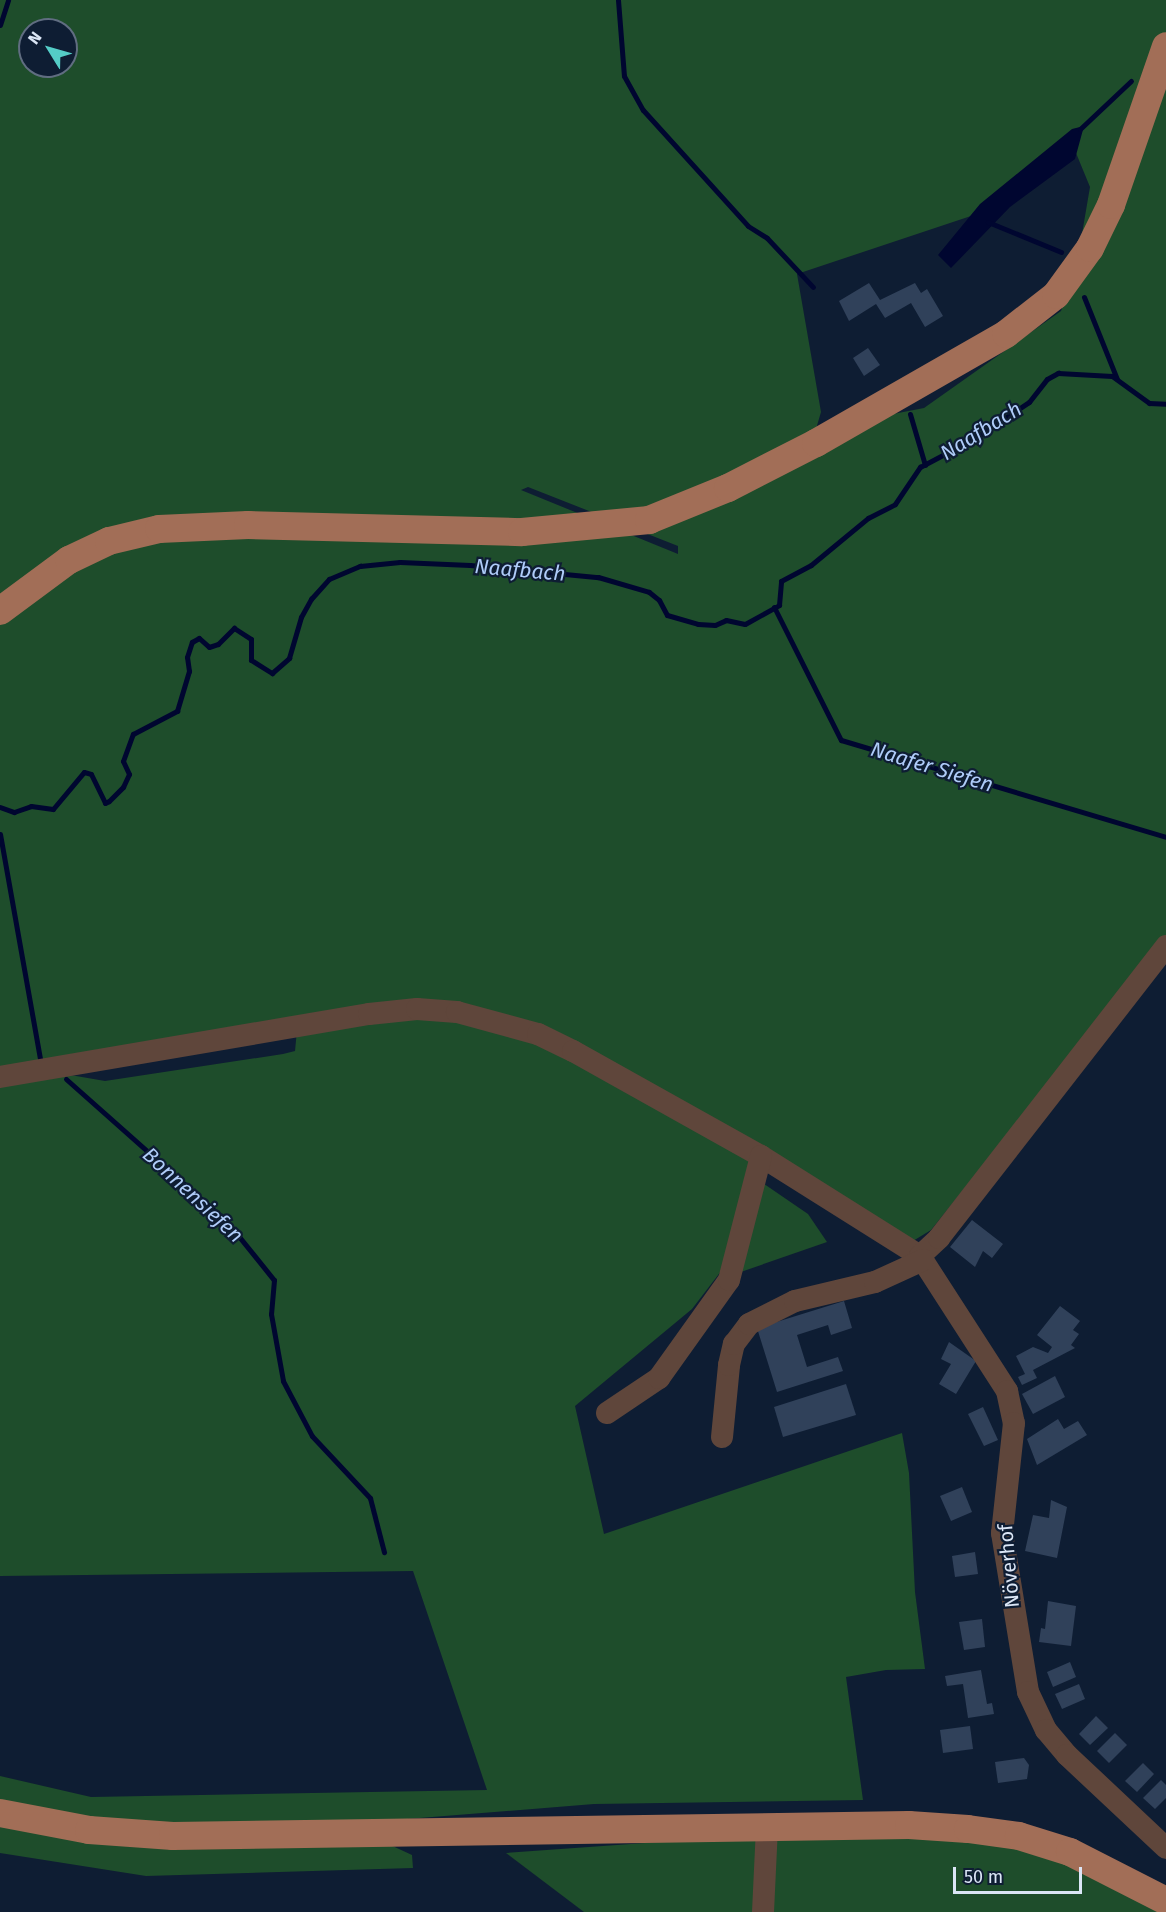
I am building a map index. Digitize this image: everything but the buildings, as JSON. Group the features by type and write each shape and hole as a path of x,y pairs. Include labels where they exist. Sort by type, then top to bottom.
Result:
{"main road":[{"path":"0,611 69,560 109,541 159,529 248,525 522,532 649,520 728,488 816,443 1006,334 1056,295 1090,248 1111,205 1166,46"},
{"path":"0,1813 89,1830 173,1836 909,1825 1019,1836 1080,1857 1166,1900"}],"street":[{"path":"722,1437 729,1365 734,1344 749,1324 795,1301 875,1281 922,1258 1166,946"},
{"path":"0,1077 369,1014 417,1009 457,1012 547,1038 760,1156 922,1258"},
{"path":"607,1413 659,1378 729,1280 760,1156"},
{"name":"Növerhof","path":"922,1258 1007,1391 1014,1423 1002,1533 1028,1692 1046,1730 1067,1755 1166,1848"},
{"path":"763,1912 767,1828"}],"green space":[{"path":"0,0 1166,0 1166,937 931,1230 913,1241 581,1047 448,1005 0,1071","holes":["1069,136 1090,187 1076,269 1061,311 924,408 816,429 821,412 797,274 989,210","528,487 678,546 678,554 521,490"]},
{"path":"413,1014 530,1037 758,1159 725,1266 692,1309 575,1406 604,1534 902,1433 909,1473 915,1592 925,1669 886,1670 846,1677 863,1800 594,1804 345,1824 412,1855 413,1868 146,1876 0,1853 0,1776 91,1797 487,1790 413,1571 0,1576 0,1085 53,1072 105,1081 283,1054 295,1051 297,1030"},
{"path":"760,1181 808,1214 827,1242 735,1274"},
{"path":"757,1835 755,1912 584,1912 506,1853"},
{"path":"776,1836 974,1836 1096,1872 1165,1912 768,1912"}],"water":[{"path":"1084,126 1075,159 1010,207 951,268 938,255 980,204 1072,129"}],"waterway":[{"path":"0,25 8,0"},
{"path":"618,0 624,76 643,110 748,226 767,238 813,287"},
{"path":"1080,129 1131,81"},
{"path":"988,222 1061,252"},
{"path":"1084,297 1117,379"},
{"name":"Naafbach","path":"0,807 14,812 31,806 53,809 84,772 91,774 105,803 109,801 123,787 129,774 123,761 133,734 177,711 189,671 187,657 192,642 199,638 209,647 218,644 234,628 251,639 251,660 272,673 289,658 301,617 311,599 329,579 360,566 400,562 470,565 598,577 649,592 659,600 667,615 698,624 715,625 726,620 745,624 779,605 781,581 811,565 868,518 895,504 920,467 975,438 1029,402 1047,379 1058,373 1112,376 1149,403 1166,404"},
{"path":"910,414 925,465"},
{"name":"Naafer Siefen","path":"774,607 841,740 1166,837"},
{"name":"Bonnensiefen","path":"0,834 40,1058"},
{"name":"Bonnensiefen","path":"66,1079 228,1223 274,1280 271,1314 283,1381 312,1436 370,1498 384,1552"}]}
